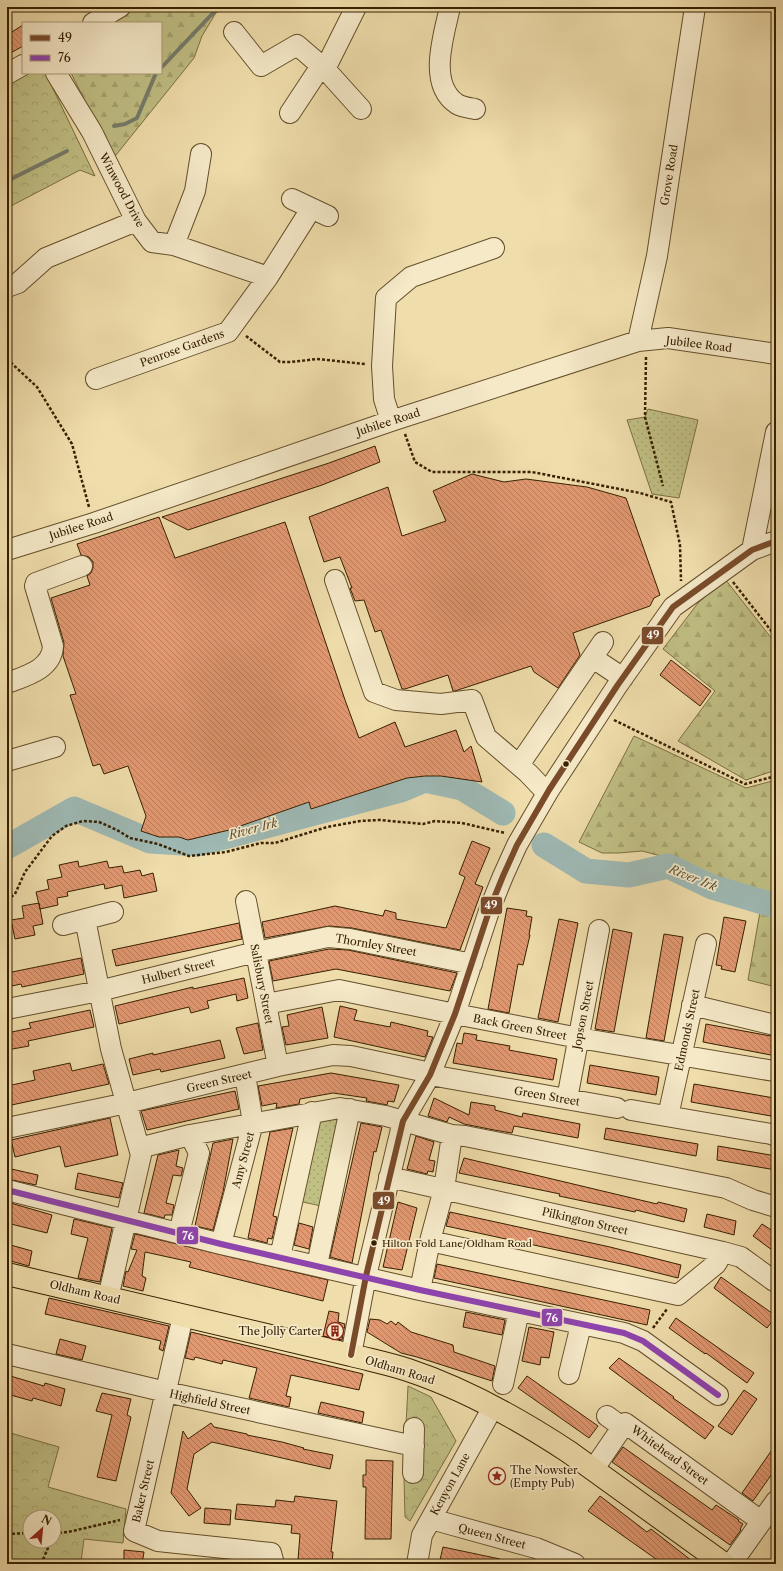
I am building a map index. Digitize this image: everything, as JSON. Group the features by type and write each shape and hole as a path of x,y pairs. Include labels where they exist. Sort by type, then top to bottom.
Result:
{"main road":[{"name":"Oldham Road","path":"7,1274 351,1355 407,1370 454,1388 543,1434 724,1564"}],"street":[{"path":"95,22 120,7"},
{"path":"290,113 323,68 356,7"},
{"path":"450,7 441,49 440,69 444,90 458,104 475,109"},
{"name":"Grove Road","path":"642,341 657,256 695,7"},
{"path":"234,32 261,66 297,44 323,68 361,108"},
{"path":"7,74 22,66"},
{"name":"Winwood Drive","path":"57,74 92,132 136,221 152,242 174,245 268,277"},
{"path":"174,245 195,191 201,154"},
{"name":"Penrose Gardens","path":"96,379 228,332 268,277 320,213 292,199"},
{"path":"7,287 18,283 46,258 136,221"},
{"path":"395,420 384,399 382,366 386,298 411,277 494,248"},
{"name":"Jubilee Road","path":"7,550 94,523 395,420 642,341 668,338 776,354"},
{"path":"752,550 776,432"},
{"path":"351,1355 366,1276 403,1121 431,1074 455,1014 490,908 519,842 547,793 600,712 673,607 752,550 776,541"},
{"path":"7,683 35,672 49,660 52,653 51,640 35,586 36,583 82,566"},
{"path":"335,580 374,692 396,700 441,704 472,700 486,737 547,793"},
{"path":"518,765 598,650 623,678"},
{"path":"7,761 55,747"},
{"name":"Salisbury Street","path":"246,901 278,1066"},
{"path":"63,925 113,912"},
{"path":"85,919 110,1049 141,1155 108,1298"},
{"name":"Jopson Street","path":"567,1099 599,930"},
{"name":"Thornley Street","path":"256,952 328,937 339,937 472,964"},
{"name":"Edmonds Street","path":"668,1116 706,944"},
{"name":"Hulbert Street","path":"7,1009 99,991 256,952"},
{"name":"Back Green Street","path":"266,1004 339,990 579,1038 774,1071"},
{"path":"692,1005 775,1025"},
{"name":"Green Street","path":"7,1128 127,1103 278,1066 342,1055 431,1074 776,1136"},
{"name":"Amy Street","path":"221,1244 253,1123 245,1075"},
{"path":"139,1148 190,1135 340,1108 386,1116 452,1135 465,1136 726,1188 754,1200 776,1207"},
{"path":"317,1265 350,1109"},
{"path":"280,1257 312,1112"},
{"path":"179,1234 199,1153 190,1135"},
{"path":"420,1290 430,1241 444,1189 452,1135"},
{"name":"Pilkington Street","path":"389,1177 723,1252 741,1257 774,1281"},
{"path":"7,1190 221,1244 366,1276 420,1290 624,1333 643,1341 718,1395"},
{"path":"430,1241 678,1295 716,1264 723,1252"},
{"path":"503,1384 519,1311"},
{"name":"Baker Street","path":"184,1316 134,1531 158,1541 272,1558"},
{"path":"569,1374 581,1325"},
{"name":"Highfield Street","path":"7,1354 166,1392 414,1437 413,1473"},
{"name":"Kenyon Lane","path":"417,1564 422,1535 493,1407"},
{"name":"Whitehead Street","path":"593,1470 615,1422 626,1423 761,1521"},
{"path":"731,1564 776,1501"},
{"name":"Queen Street","path":"431,1519 536,1548 575,1564"}],"path":[{"path":"233,326 280,362 316,359 382,366"},
{"path":"642,341 645,417 663,486"},
{"path":"7,359 37,387 72,444 94,523"},
{"path":"395,420 415,462 432,472 532,472 640,493 671,502 680,545 681,601"},
{"path":"724,570 776,637"},
{"path":"600,712 745,784 776,776"},
{"path":"7,900 15,894 25,872 52,836 66,826 83,821 98,822 117,830 130,838 158,844 189,856 226,852 260,843 275,844 327,827 360,821 380,820 423,824 435,821 462,823 501,831 519,842"},
{"path":"643,1341 678,1295"},
{"path":"62,1532 137,1516"},
{"path":"7,1534 22,1533"},
{"path":"41,1564 48,1549"}],"green space":[{"path":"136,7 223,7 217,11 202,36 194,58 116,155 111,153 72,74 162,74 162,22 111,22"},
{"path":"22,74 46,74 95,176 80,170 7,208 7,82"},
{"path":"648,409 698,420 679,498 652,494 627,420 645,417"},
{"path":"725,579 776,644 776,770 746,780 678,741 715,691 663,649 698,603"},
{"path":"634,736 746,788 776,780 776,897 747,889 665,857 642,851 602,853 579,842"},
{"path":"760,912 776,917 776,987 748,980"},
{"path":"339,1112 326,1207 298,1201 316,1114"},
{"path":"408,1386 431,1397 456,1441 410,1521 405,1517 404,1477 419,1475 406,1425"},
{"path":"7,1432 59,1447 48,1487 126,1509 123,1543 84,1539 81,1562 75,1564 7,1564"}],"building":[{"path":"22,26 22,47 7,55 7,35"},
{"path":"375,446 380,462 322,485 188,530 162,517 329,463"},
{"path":"472,474 504,482 526,479 587,487 626,498 660,595 654,598 650,606 573,633 580,655 558,688 534,672 531,666 455,691 453,691 448,675 402,689 381,630 375,632 364,600 355,601 350,588 352,588 340,557 324,562 309,517 388,487 402,536 446,521 433,491"},
{"path":"159,517 175,558 285,522 359,738 395,722 405,747 456,730 464,752 471,746 482,782 441,776 407,778 311,809 309,802 229,830 188,840 179,837 159,837 141,831 146,816 128,766 104,774 100,764 93,766 70,695 76,694 63,656 64,643 51,598 90,585 87,576 91,573 93,562 89,557 81,555 77,544"},
{"path":"671,660 711,691 700,706 660,675"},
{"path":"472,841 490,848 475,884 483,887 460,950 352,928 329,926 265,938 262,922 335,906 383,916 385,910 396,913 396,919 446,928 465,877 459,874"},
{"path":"78,861 79,867 107,861 109,868 122,866 124,873 140,870 142,876 153,873 157,891 124,898 122,885 105,889 104,884 67,892 68,896 57,898 58,905 40,909 36,892 49,889 47,880 62,877 59,865"},
{"path":"39,903 43,924 33,926 35,935 15,939 11,920 24,918 22,906"},
{"path":"507,908 527,911 526,916 532,917 530,935 523,965 518,964 509,1013 488,1009"},
{"path":"724,917 746,921 735,972 721,969 722,966 716,965"},
{"path":"559,919 578,923 558,1022 538,1018"},
{"path":"239,923 242,939 116,966 112,950"},
{"path":"613,929 632,933 614,1032 595,1029"},
{"path":"664,934 683,937 664,1041 646,1038"},
{"path":"329,949 348,950 457,973 450,991 336,969 273,981 269,961"},
{"path":"81,958 84,974 22,987 21,984 7,987 7,973"},
{"path":"244,978 248,998 237,1001 236,994 207,1001 209,1008 191,1013 189,1007 119,1024 115,1006 193,987 193,989"},
{"path":"340,1006 357,1010 354,1020 390,1027 391,1022 428,1031 427,1036 433,1037 425,1057 334,1037"},
{"path":"322,1007 328,1038 286,1045 282,1027 289,1026 287,1015"},
{"path":"90,1010 94,1027 28,1041 29,1046 7,1050 7,1033 31,1028 29,1023"},
{"path":"258,1023 263,1050 244,1054 236,1028"},
{"path":"706,1024 776,1037 776,1056 703,1042"},
{"path":"464,1033 477,1035 476,1040 510,1046 509,1050 557,1059 553,1080 453,1063 457,1043 462,1044"},
{"path":"220,1040 225,1058 161,1072 160,1069 133,1075 129,1059"},
{"path":"70,1063 72,1071 103,1064 109,1084 7,1106 7,1086 35,1080 33,1071"},
{"path":"590,1065 659,1077 656,1095 587,1083"},
{"path":"331,1073 399,1085 394,1102 388,1101 387,1105 366,1101 367,1098 333,1093 300,1099 299,1104 276,1108 277,1103 262,1106 258,1086"},
{"path":"694,1084 774,1098 771,1116 691,1102"},
{"path":"235,1091 239,1109 147,1130 141,1111"},
{"path":"434,1098 469,1115 471,1102 495,1106 495,1110 522,1117 523,1113 580,1124 578,1138 514,1126 512,1133 464,1124 449,1117 447,1122 428,1116"},
{"path":"110,1118 118,1155 65,1167 60,1146 15,1157 11,1140"},
{"path":"361,1123 382,1127 376,1152 374,1151 352,1263 330,1257"},
{"path":"293,1128 273,1216 277,1217 272,1239 268,1238 267,1243 248,1238 270,1132"},
{"path":"606,1128 698,1144 696,1156 604,1139"},
{"path":"416,1136 434,1142 429,1160 435,1161 433,1172 428,1171 427,1174 407,1169"},
{"path":"233,1139 223,1192 213,1230 195,1226 213,1143"},
{"path":"718,1146 776,1156 776,1170 717,1160"},
{"path":"179,1150 176,1166 183,1168 181,1176 173,1175 166,1203 174,1205 172,1215 165,1215 164,1218 144,1213 158,1155"},
{"path":"464,1158 657,1204 658,1202 687,1209 684,1222 636,1210 635,1212 559,1196 560,1194 459,1173"},
{"path":"7,1168 38,1175 36,1185 7,1179"},
{"path":"78,1173 123,1183 119,1198 75,1189"},
{"path":"7,1202 52,1215 47,1233 7,1223"},
{"path":"398,1202 417,1208 402,1270 383,1267"},
{"path":"450,1212 610,1247 681,1265 678,1278 626,1265 446,1226"},
{"path":"707,1214 736,1221 734,1235 704,1227"},
{"path":"74,1219 112,1228 100,1282 78,1278 88,1238 71,1234"},
{"path":"299,1223 313,1227 309,1249 294,1245"},
{"path":"762,1224 776,1233 776,1253 753,1236"},
{"path":"135,1234 328,1280 323,1301 189,1267 191,1262 145,1252 142,1276 146,1278 143,1291 123,1286 126,1271 128,1272 137,1250 131,1249"},
{"path":"7,1244 32,1251 29,1266 7,1260"},
{"path":"437,1264 650,1310 647,1325 434,1278"},
{"path":"721,1277 776,1316 767,1328 714,1288"},
{"path":"49,1298 169,1326 163,1351 159,1349 161,1341 45,1314"},
{"name":"The Jolly Carter","path":"329,1311 339,1313 338,1322 345,1324 342,1340 323,1336"},
{"path":"466,1312 505,1320 502,1335 463,1327"},
{"path":"676,1318 754,1373 747,1383 669,1328"},
{"path":"370,1319 380,1320 387,1324 391,1321 396,1325 398,1322 411,1332 453,1345 454,1352 495,1366 492,1381 401,1353 367,1332"},
{"path":"529,1327 554,1332 549,1358 541,1357 540,1365 522,1361"},
{"path":"191,1332 363,1374 359,1390 291,1375 286,1396 291,1397 289,1407 249,1398 257,1368 223,1360 222,1364 195,1357 194,1360 185,1358"},
{"path":"60,1339 86,1346 82,1360 56,1354"},
{"path":"619,1358 714,1427 705,1439 609,1368"},
{"path":"7,1375 44,1386 45,1383 65,1389 61,1406 33,1398 32,1401 7,1394"},
{"path":"527,1376 598,1426 589,1438 518,1388"},
{"path":"744,1390 757,1399 732,1435 718,1426"},
{"path":"102,1393 131,1399 127,1415 131,1417 116,1481 97,1477 112,1415 96,1411"},
{"path":"321,1402 364,1412 362,1423 318,1413"},
{"path":"211,1423 214,1427 333,1455 330,1469 212,1442 194,1454 187,1489 201,1508 189,1516 171,1493 183,1431 188,1439"},
{"path":"776,1444 776,1468 753,1501 742,1493"},
{"path":"623,1447 712,1510 716,1505 739,1520 738,1521 743,1524 740,1529 741,1530 730,1545 612,1462"},
{"path":"366,1460 393,1461 391,1539 365,1539 366,1487 363,1487 363,1475 366,1475"},
{"path":"295,1496 337,1501 331,1552 333,1552 332,1563 298,1560 300,1534 291,1533 292,1525 235,1519 237,1504 275,1507 276,1500 294,1502"},
{"path":"600,1496 647,1532 651,1529 696,1564 663,1564 588,1511"},
{"path":"205,1508 231,1510 230,1525 204,1523"},
{"path":"443,1547 500,1559 500,1564 439,1564"},
{"path":"124,1550 144,1552 142,1564 124,1564"}],"waterway":[{"path":"162,67 213,13 222,7"},
{"path":"114,126 125,124 137,118 156,74"},
{"path":"7,181 67,151"},
{"name":"River Irk","path":"7,847 74,809 150,841 198,844 401,790 425,780 462,788 503,813"},
{"name":"River Irk","path":"544,845 586,871 629,875 668,866 712,887 776,906"}],"transit line":[{"name":"49","path":"351,1355 366,1276 403,1121 430,1075 455,1014 490,908 517,845 549,790 617,686 673,607 752,550 776,541"},
{"name":"76","path":"7,1190 221,1244 420,1290 624,1333 643,1341 718,1395"}],"place":[{"name":"Hilton Fold Lane/Oldham Road","path":"374,1243"},
{"name":"The Jolly Carter","path":"335,1331"},
{"name":"The Nowster (Empty Pub)","path":"497,1476"}]}
